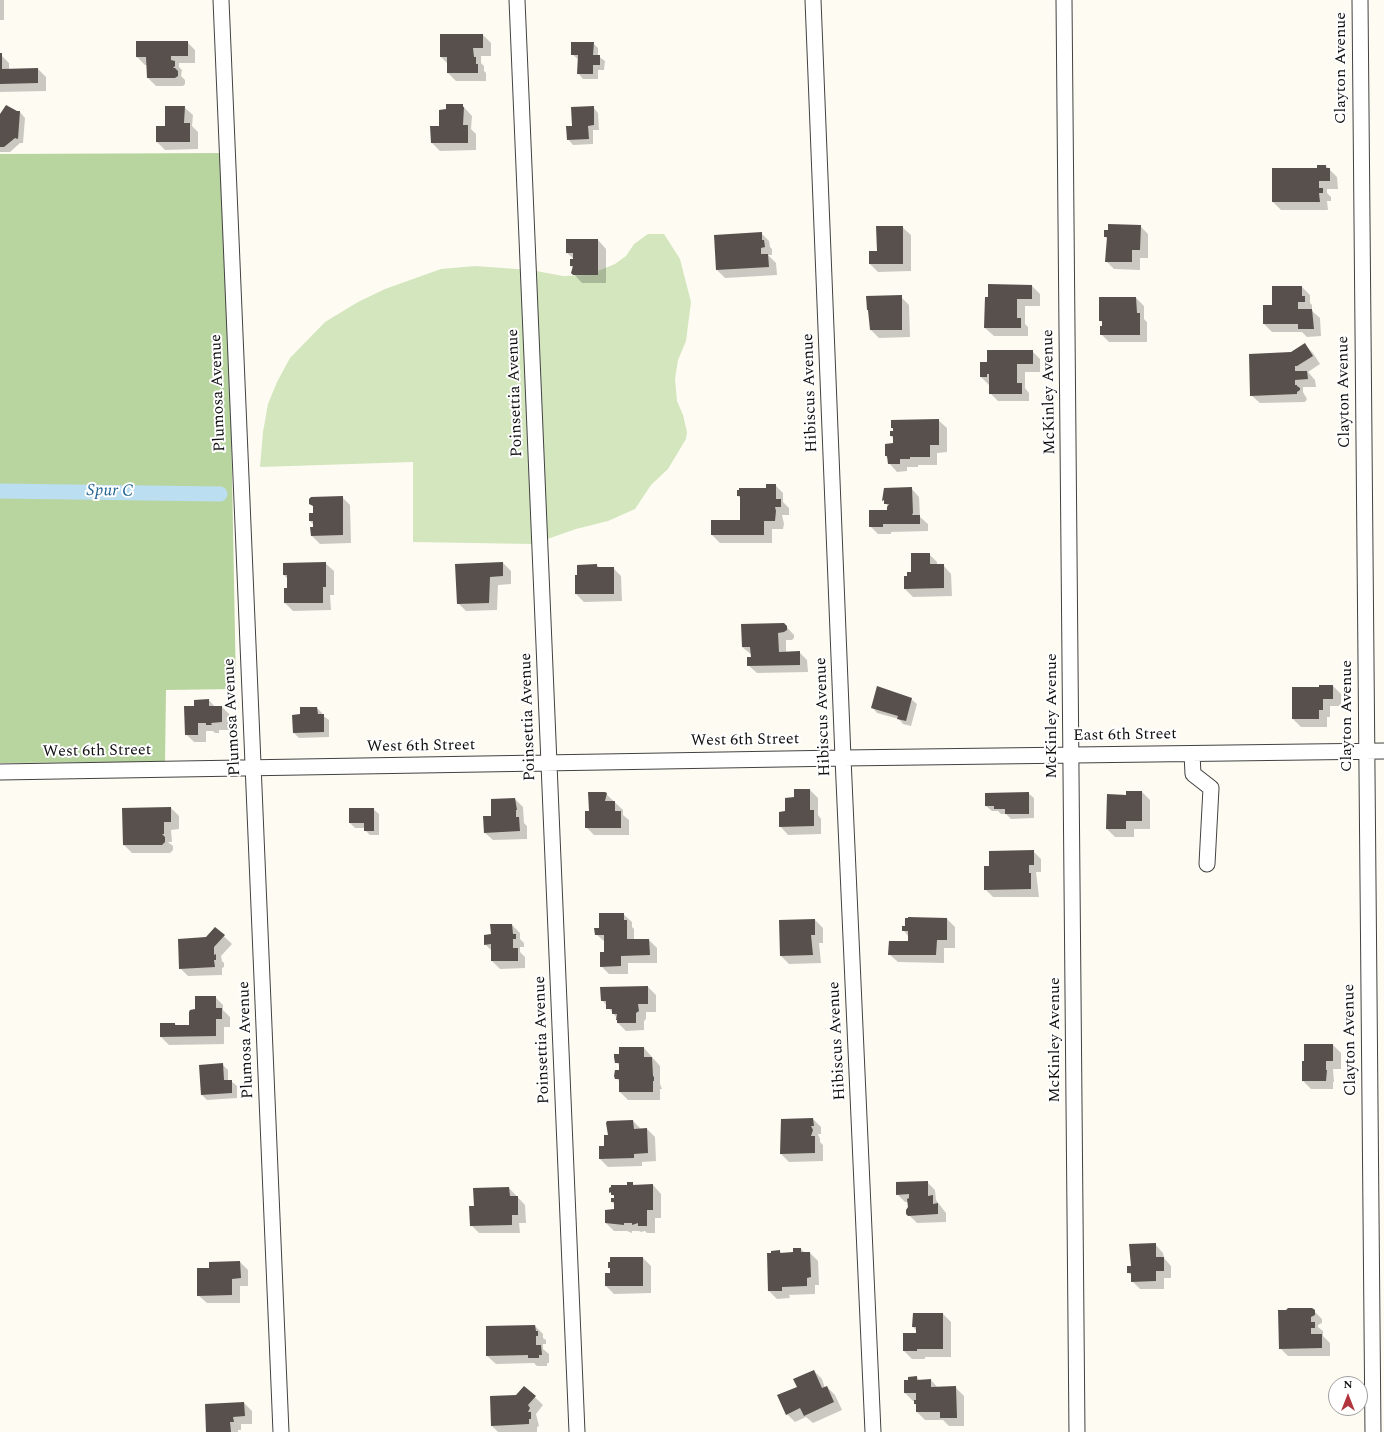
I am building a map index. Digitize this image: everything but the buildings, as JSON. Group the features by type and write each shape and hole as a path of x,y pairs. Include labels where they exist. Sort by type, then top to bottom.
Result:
{"street":[{"name":"Plumosa Avenue","path":"221,0 281,1432"},
{"name":"Poinsettia Avenue","path":"517,0 577,1432"},
{"name":"Hibiscus Avenue","path":"813,0 843,758 873,1432"},
{"name":"McKinley Avenue","path":"1064,0 1077,1432"},
{"name":"Clayton Avenue","path":"1360,0 1373,1432"},
{"name":"East 6th Street","path":"843,758 1384,751"},
{"path":"1192,754 1193,774 1211,788 1207,864"},
{"name":"West 6th Street","path":"0,772 843,758"}],"green space":[{"path":"226,153 236,689 166,690 165,762 0,763 0,154"},
{"path":"648,234 664,234 680,259 691,302 686,341 678,360 675,379 677,401 683,415 687,432 686,439 668,469 651,485 635,509 608,521 576,529 533,544 413,542 413,462 260,467 263,432 268,404 277,382 290,358 325,322 358,302 385,289 441,269 475,266 531,270 563,276 588,275 615,264 626,256 634,244"}],"waterway":[{"name":"Spur C","path":"0,491 220,494"}]}
